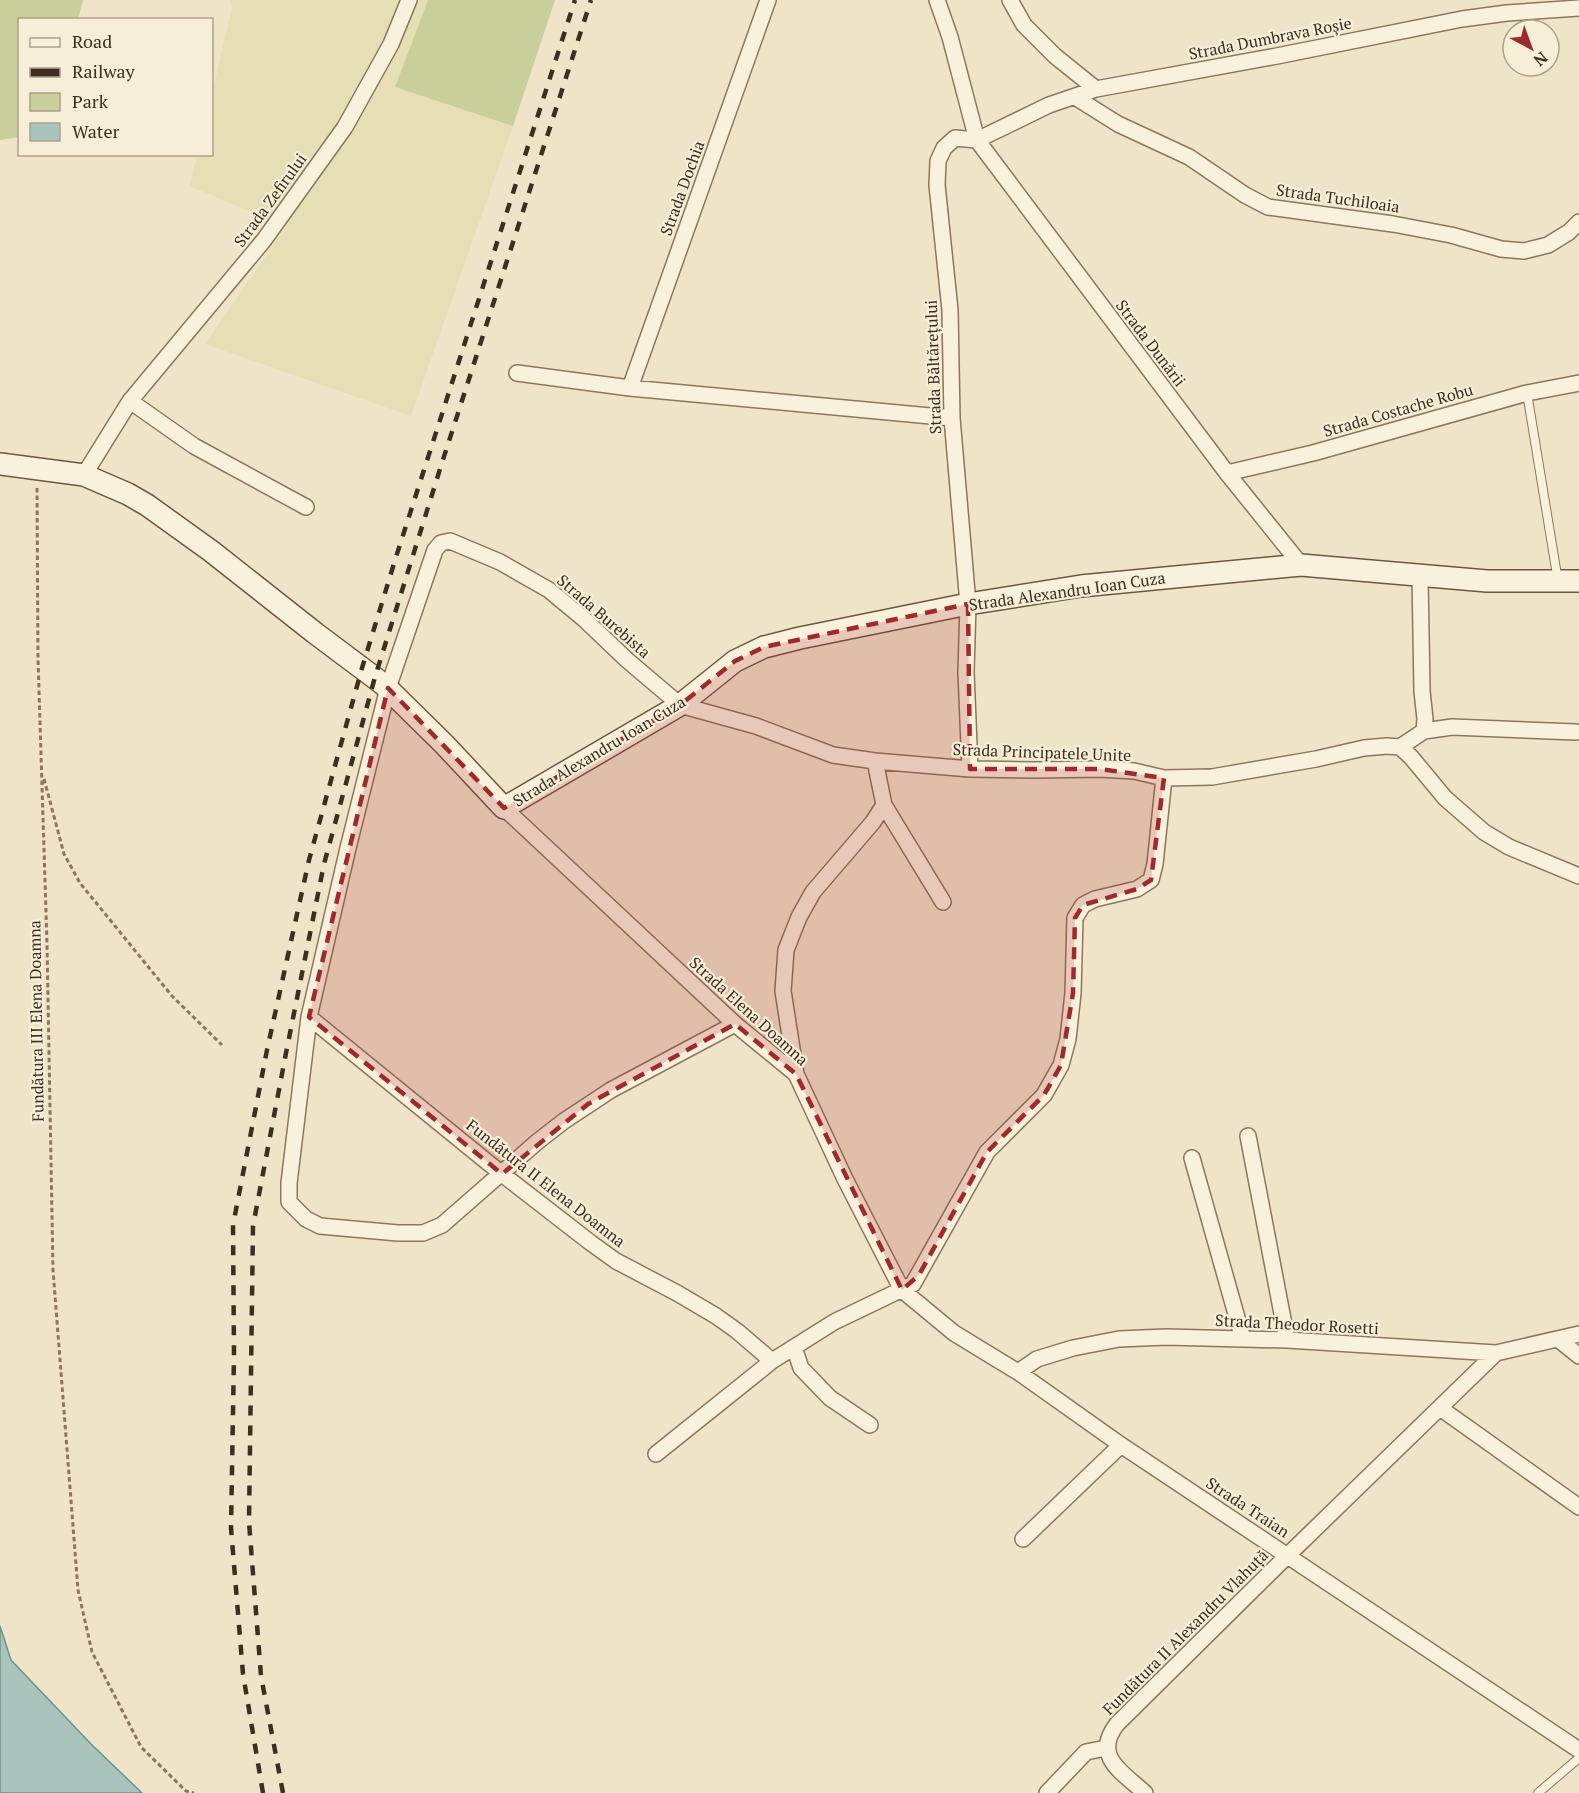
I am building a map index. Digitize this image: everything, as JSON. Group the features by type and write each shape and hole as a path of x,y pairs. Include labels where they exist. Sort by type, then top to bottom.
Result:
{"street":[{"name":"Strada Zefirului","path":"84,475 130,401 264,240 345,127 391,44 409,0"},
{"name":"Strada Dochia","path":"630,388 768,0"},
{"path":"937,0 950,37 977,140"},
{"path":"1010,0 1024,25 1055,56 1096,89"},
{"name":"Strada Dumbrava Roșie","path":"977,140 1049,105 1096,89 1462,19 1579,8"},
{"name":"Strada Tuchiloaia","path":"1075,97 1118,124 1189,157 1245,195 1269,207 1393,224 1451,235 1502,249 1524,251 1548,245 1569,232 1579,222"},
{"name":"Strada Băltărețului","path":"970,769 966,672 968,604 952,418 950,310 937,185 938,161 944,147 955,138 977,140"},
{"name":"Strada Dunării","path":"977,140 1227,473 1301,565"},
{"path":"517,373 630,388 952,418"},
{"name":"Strada Costache Robu","path":"1227,473 1313,453 1527,393 1579,383"},
{"path":"130,401 194,446 306,507"},
{"name":"Strada Alexandru Ioan Cuza","path":"2,464 84,475 128,494 163,516 388,688 504,808 680,705 735,661 764,647 800,638 968,604 1081,586 1301,565 1486,581 1569,581"},
{"name":"Strada Burebista","path":"388,688 435,550 441,543 450,541 500,562 549,590 680,705"},
{"path":"1420,576 1424,731"},
{"path":"388,688 309,1017 289,1182 289,1202 306,1219 320,1226 398,1233 423,1233 442,1225 564,1120 603,1095 735,1024"},
{"name":"Strada Principatele Unite","path":"680,705 756,726 833,755 970,769 1100,769 1134,771 1164,778 1212,777 1316,759 1364,748 1400,747"},
{"path":"1576,732 1452,727 1424,731 1400,747 1445,798 1484,832 1509,847 1579,876"},
{"path":"875,761 884,806 943,902"},
{"path":"656,1454 772,1361 834,1322 913,1284 987,1152 1044,1095 1061,1065 1068,1039 1073,993 1075,918 1083,905 1095,899 1137,890 1151,880 1155,864 1164,778"},
{"path":"795,1074 783,992 786,950 799,917 813,892 884,806"},
{"name":"Strada Elena Doamna","path":"504,808 735,1024 795,1074 845,1179 902,1290"},
{"name":"Fundătura II Elena Doamna","path":"309,1017 502,1174 616,1261 716,1316 772,1361"},
{"path":"1248,1136 1287,1340"},
{"path":"1192,1158 1243,1338"},
{"name":"Strada Traian","path":"902,1290 954,1333 1018,1372 1121,1444 1579,1750"},
{"name":"Strada Theodor Rosetti","path":"1018,1372 1037,1359 1119,1338 1167,1336 1243,1338 1496,1353 1579,1334"},
{"path":"1558,1340 1579,1356"},
{"path":"794,1347 801,1368 830,1398 870,1425"},
{"name":"Fundătura II Alexandru Vlahuță","path":"1106,1748 1110,1733 1125,1715 1496,1353"},
{"path":"1440,1408 1579,1507"},
{"path":"1023,1539 1121,1444"},
{"path":"1047,1793 1086,1752 1106,1748 1110,1759 1145,1793"}],"lane":[{"path":"1527,393 1569,581"},
{"path":"1538,1793 1579,1758"}],"path":[{"name":"Fundătura III Elena Doamna","path":"37,468 38,659 47,944 53,1270 78,1590 92,1652 141,1747 186,1791 194,1793"},
{"name":"Fundătura III Elena Doamna","path":"42,771 64,854 80,884 172,996 222,1045"}],"highlighted area":[{"path":"968,604 970,769 1100,769 1164,778 1151,880 1137,889 1083,905 1075,918 1073,993 1061,1065 1044,1095 987,1152 919,1275 902,1290 796,1074 735,1024 588,1104 502,1174 309,1017 388,688 504,808 680,705 735,661 764,647"}],"shaded area":[{"path":"229,0 428,0 395,87 513,126 411,416 205,344 286,227 190,186 197,156 213,156 213,90 232,7"}],"green space":[{"path":"0,0 83,0 78,18 18,18 18,137 0,140"},
{"path":"428,0 555,0 513,126 395,87"}],"water":[{"path":"0,1626 11,1660 91,1744 142,1793 0,1793"}],"railway":[{"path":"263,1793 243,1674 231,1528 234,1355 233,1225 267,1050 309,860 362,668 575,0"},
{"path":"283,1793 261,1676 249,1522 253,1226 324,864 375,677 591,0"}]}
